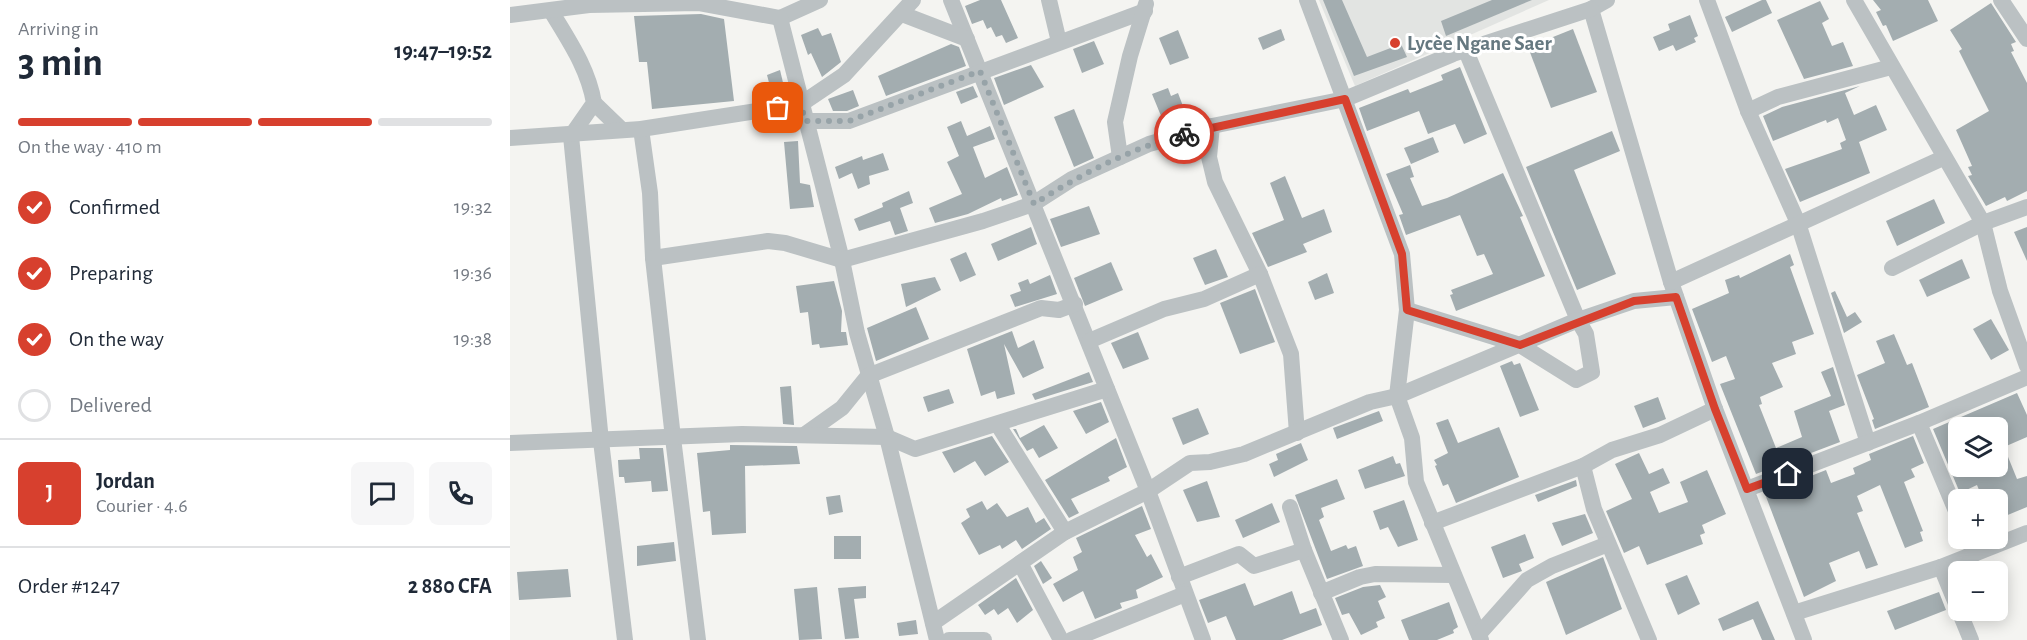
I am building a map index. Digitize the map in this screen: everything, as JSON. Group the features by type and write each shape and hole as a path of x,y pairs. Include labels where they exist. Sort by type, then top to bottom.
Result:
{"street":[{"path":"512,13 551,11 591,2 696,2 780,18 820,0"},
{"path":"803,113 844,75 913,0"},
{"path":"951,0 1149,491 1203,640"},
{"path":"1049,0 1059,42"},
{"path":"1307,0 1402,254 1407,310 1397,396 1412,438 1416,482 1452,575 1480,637 1527,580 1552,566 1608,544"},
{"path":"653,258 768,241 785,243 842,260 983,221 1034,204 1072,179 1149,144 1212,126 1345,99 1453,54 1591,9 1607,0"},
{"path":"1707,0 1748,111 1798,223 1868,443"},
{"path":"1854,0 1943,158 1983,223 2000,291 2027,366"},
{"path":"2001,0 2021,15 2027,39"},
{"path":"510,138 571,136 621,129 803,113 849,121 1059,42 1146,5"},
{"path":"1120,157 1115,122 1130,56 1146,5"},
{"path":"1591,9 1674,289 1715,409 1804,640"},
{"path":"551,11 581,61 590,82 594,103 621,129"},
{"path":"902,14 967,39"},
{"path":"780,18 842,260 868,376 887,437 937,640"},
{"path":"1407,310 1520,345 1576,380 1592,372 1586,334 1578,320 1466,51"},
{"path":"1748,111 1778,97 1891,67"},
{"path":"594,103 571,136 600,441 625,640"},
{"path":"1212,126 1209,157 1215,182 1260,274 1291,354 1297,433"},
{"path":"641,129 650,193 653,258 673,438 698,640"},
{"path":"933,623 1065,532 1149,491 1190,463 1210,462 1244,454 1370,402 1397,396 1578,320 1674,289 1798,223 1943,158"},
{"path":"1892,268 1983,223 2027,207"},
{"path":"1089,341 1164,309 1204,298 1260,274"},
{"path":"804,435 842,408 868,376 1041,308 1059,310 1075,304"},
{"path":"1747,489 1919,423 2027,378"},
{"path":"510,444 742,434 887,437 915,448 998,425 1107,389"},
{"path":"1432,523 1583,466 1612,450 1660,435 1715,409"},
{"path":"1919,423 1948,492"},
{"path":"998,425 1065,532"},
{"path":"1583,466 1594,509 1649,640"},
{"path":"1290,507 1304,550 1341,640"},
{"path":"2008,537 2027,533"},
{"path":"1794,613 1941,567 1967,549"},
{"path":"1179,577 1239,554 1254,566 1304,550"},
{"path":"1020,563 1061,640"},
{"path":"1941,567 1971,640"},
{"path":"1321,593 1360,577 1375,574 1452,575"},
{"path":"1071,640 1185,594"},
{"path":"949,640 984,640"}],"shaded area":[{"name":"Lycèe Ngane Saer","path":"1319,0 1549,0 1355,86"}],"building":[{"path":"980,0 1001,0 1018,38 1006,43 1002,35 996,37 991,27 987,29 983,20 972,24 965,6"},
{"path":"1323,0 1342,0 1367,57 1401,44 1407,57 1354,76"},
{"path":"1492,0 1532,0 1446,36 1441,21"},
{"path":"1766,0 1772,13 1732,32 1725,17"},
{"path":"1873,0 1928,0 1938,21 1893,41 1886,25 1883,26 1876,12 1881,10"},
{"path":"1820,1 1829,19 1822,23 1832,46 1843,42 1853,66 1804,79 1777,20"},
{"path":"1991,3 2016,42 2011,44 2014,51 2011,52 2027,83 2027,191 2007,201 2005,197 1986,206 1968,176 1972,175 1968,167 1972,166 1956,130 1989,111 1959,51 1962,49 1950,30"},
{"path":"701,14 724,19 734,101 652,109 647,62 639,62 634,16"},
{"path":"1690,15 1698,36 1694,38 1696,42 1676,51 1673,45 1659,51 1653,37 1670,30 1668,24"},
{"path":"818,28 822,36 831,33 841,62 822,77 811,53 808,55 801,35"},
{"path":"1281,29 1285,40 1263,50 1258,38"},
{"path":"1573,29 1597,92 1551,108 1528,47"},
{"path":"1178,30 1189,58 1170,65 1159,38"},
{"path":"1094,41 1104,64 1082,73 1073,49"},
{"path":"951,44 959,47 966,66 886,96 878,76"},
{"path":"1031,65 1044,87 1004,105 994,78"},
{"path":"1460,67 1487,134 1464,144 1455,124 1428,134 1419,111 1367,131 1359,108 1408,89 1410,93 1443,80 1441,75"},
{"path":"780,70 786,95 773,98 767,75"},
{"path":"973,86 978,97 961,104 956,92"},
{"path":"1860,86 1845,93 1854,115 1876,105 1887,130 1859,142 1870,173 1800,202 1785,169 1842,149 1840,143 1846,140 1838,118 1827,123 1826,120 1773,141 1763,116 1782,107"},
{"path":"1168,88 1171,96 1178,93 1186,114 1174,126 1166,128 1152,94"},
{"path":"853,90 859,106 847,111 833,111 828,99"},
{"path":"1074,109 1094,158 1074,167 1054,117"},
{"path":"961,121 967,136 990,126 995,139 973,147 985,178 1007,167 1018,195 1002,201 1001,198 968,214 935,223 929,208 962,194 947,162 959,156 947,127"},
{"path":"1612,131 1620,151 1574,170 1616,274 1577,290 1526,167"},
{"path":"1433,137 1439,152 1411,164 1404,148"},
{"path":"798,141 800,183 810,185 814,207 790,209 784,142"},
{"path":"883,153 889,170 869,176 870,184 858,189 852,173 839,179 835,167 862,156 863,160"},
{"path":"1410,165 1414,177 1410,178 1422,206 1447,198 1503,173 1523,216 1520,217 1545,276 1456,311 1450,295 1453,294 1451,290 1493,274 1484,254 1477,256 1460,215 1406,235 1399,215 1403,214 1386,174"},
{"path":"1285,176 1302,218 1324,209 1332,232 1303,244 1307,252 1268,267 1252,233 1284,220 1270,183"},
{"path":"909,191 913,203 900,208 908,231 895,235 890,221 859,231 854,219 883,207 882,203"},
{"path":"1934,199 1945,223 1897,246 1886,221"},
{"path":"1089,206 1100,234 1061,247 1050,219"},
{"path":"1031,227 1037,244 998,261 991,244"},
{"path":"2027,227 2027,261 2014,232"},
{"path":"1216,249 1228,277 1205,285 1193,258"},
{"path":"966,252 976,275 960,282 950,259"},
{"path":"1790,254 1794,265 1790,267 1814,334 1792,342 1796,354 1772,363 1783,387 1760,397 1762,404 1759,405 1776,448 1802,437 1794,411 1831,396 1821,372 1833,367 1845,405 1829,411 1840,442 1756,474 1720,384 1735,379 1726,356 1712,362 1692,309 1729,293 1725,280 1739,275 1740,278"},
{"path":"1962,259 1970,278 1927,297 1919,280"},
{"path":"1111,262 1123,290 1085,306 1074,278"},
{"path":"1327,273 1334,293 1315,300 1308,282"},
{"path":"1050,275 1057,294 1015,307 1010,295 1021,291 1018,283 1028,279 1030,284"},
{"path":"935,277 941,290 906,307 901,284"},
{"path":"834,281 842,311 841,332 846,332 848,345 820,348 819,344 812,345 808,312 800,313 796,286"},
{"path":"1255,289 1275,342 1240,354 1220,303"},
{"path":"1835,291 1847,317 1855,312 1862,322 1844,333 1831,293"},
{"path":"916,307 929,339 876,361 867,328"},
{"path":"1991,319 2009,350 1991,360 1973,329"},
{"path":"1012,331 1018,348 1034,340 1044,368 1023,378 1004,344 1015,394 997,399 995,391 981,396 967,349"},
{"path":"1138,332 1149,359 1123,369 1111,343"},
{"path":"1894,334 1907,365 1912,363 1929,407 1875,429 1872,420 1874,419 1857,375 1885,363 1876,341"},
{"path":"1512,361 1514,365 1520,363 1539,410 1520,417 1500,366"},
{"path":"1089,372 1093,382 1035,400 1032,394"},
{"path":"791,386 794,425 783,424 780,387"},
{"path":"949,389 954,403 928,412 923,397"},
{"path":"2017,393 2027,415 2027,437 2008,445 2008,417 1961,417"},
{"path":"1658,397 1666,419 1643,428 1634,406"},
{"path":"1101,402 1109,422 1086,434 1073,411"},
{"path":"1198,408 1209,434 1183,445 1172,418"},
{"path":"1379,411 1383,421 1337,439 1333,428"},
{"path":"1448,419 1458,443 1499,427 1519,477 1456,503 1448,484 1443,486 1434,460 1448,453 1436,423"},
{"path":"1948,423 1948,465 1933,429"},
{"path":"1044,425 1058,448 1039,458 1033,448 1027,451 1013,429 1016,429 1020,438"},
{"path":"992,436 1009,462 985,476 975,461 954,473 942,452"},
{"path":"1913,436 1924,463 1911,469 1915,477 1904,482 1923,531 1920,532 1923,541 1905,548 1880,485 1857,496 1863,511 1857,513 1878,565 1866,569 1859,551 1829,563 1836,581 1804,597 1765,494 1826,470 1831,483 1855,474 1853,468 1871,460 1869,454"},
{"path":"1116,438 1127,467 1108,477 1110,481 1071,499 1079,513 1069,518 1045,480"},
{"path":"1301,443 1308,460 1274,477 1269,464 1278,460 1276,454"},
{"path":"730,445 797,446 800,464 745,466 746,533 712,535 710,511 703,512 697,453 730,450"},
{"path":"639,448 663,448 668,491 652,492 651,481 625,483 624,477 619,477 618,460 640,459"},
{"path":"1639,453 1649,474 1663,468 1670,483 1650,492 1659,513 1688,502 1680,482 1707,470 1726,514 1702,525 1705,533 1700,535 1703,544 1647,565 1639,546 1624,553 1606,511 1632,499 1615,464"},
{"path":"1393,456 1396,464 1400,463 1405,476 1365,489 1358,470"},
{"path":"2008,457 2017,479 2027,476 2027,507 2008,515 2008,489 1979,489 1977,485 1968,489 1958,489 1953,477 2008,477"},
{"path":"1337,479 1345,499 1321,508 1324,517 1319,520 1331,551 1346,545 1348,549 1356,546 1363,566 1327,579 1295,495"},
{"path":"1576,480 1577,486 1538,502 1535,495"},
{"path":"1207,481 1220,517 1197,522 1183,490"},
{"path":"840,495 843,512 829,515 826,497"},
{"path":"1404,500 1418,540 1398,547 1388,527 1380,530 1373,511"},
{"path":"982,501 987,510 997,503 1007,517 1028,507 1036,523 1044,518 1051,529 1022,549 1016,540 1002,549 1000,545 979,555 961,523 970,517 966,509"},
{"path":"1272,503 1280,522 1243,538 1235,520"},
{"path":"1142,506 1151,529 1135,535 1147,557 1151,554 1163,577 1136,590 1138,598 1120,603 1122,608 1095,619 1083,591 1063,602 1053,584 1078,570 1073,557 1082,552 1076,538"},
{"path":"1585,514 1593,533 1562,546 1552,523"},
{"path":"1525,534 1534,558 1519,564 1522,571 1503,578 1491,547"},
{"path":"834,536 861,536 861,559 834,559"},
{"path":"674,542 676,561 637,566 637,546"},
{"path":"1603,557 1622,609 1566,635 1546,582"},
{"path":"1041,561 1052,578 1043,584 1034,566"},
{"path":"568,569 571,597 519,600 517,572"},
{"path":"1687,575 1700,604 1678,615 1665,584"},
{"path":"1016,578 1033,610 1017,623 1008,608 998,615 994,609 985,615 978,605"},
{"path":"1245,583 1254,606 1292,591 1300,614 1316,608 1322,625 1282,640 1236,640 1226,616 1208,623 1199,600"},
{"path":"1380,585 1386,597 1378,601 1385,618 1376,622 1378,627 1361,635 1349,613 1342,615 1335,598 1363,587"},
{"path":"866,586 866,598 854,599 859,638 845,639 838,588"},
{"path":"817,587 822,639 799,640 794,589"},
{"path":"1939,592 1946,610 1895,630 1887,611"},
{"path":"1758,601 1775,640 1762,640 1753,619 1723,631 1718,619"},
{"path":"1449,602 1458,627 1453,630 1454,633 1437,640 1409,640 1401,620"},
{"path":"916,620 918,634 899,636 897,623"}],"way so far":[{"path":"778,108 801,104 805,121 849,121 980,71 1034,204 1072,179 1149,144 1184,134"}],"place":[{"name":"Lycèe Ngane Saer","path":"1395,43"}],"route":[{"path":"1184,134 1212,126 1345,99 1394,226 1402,254 1407,310 1520,345 1613,307 1634,301 1676,297 1715,409 1747,489 1788,474"}]}
